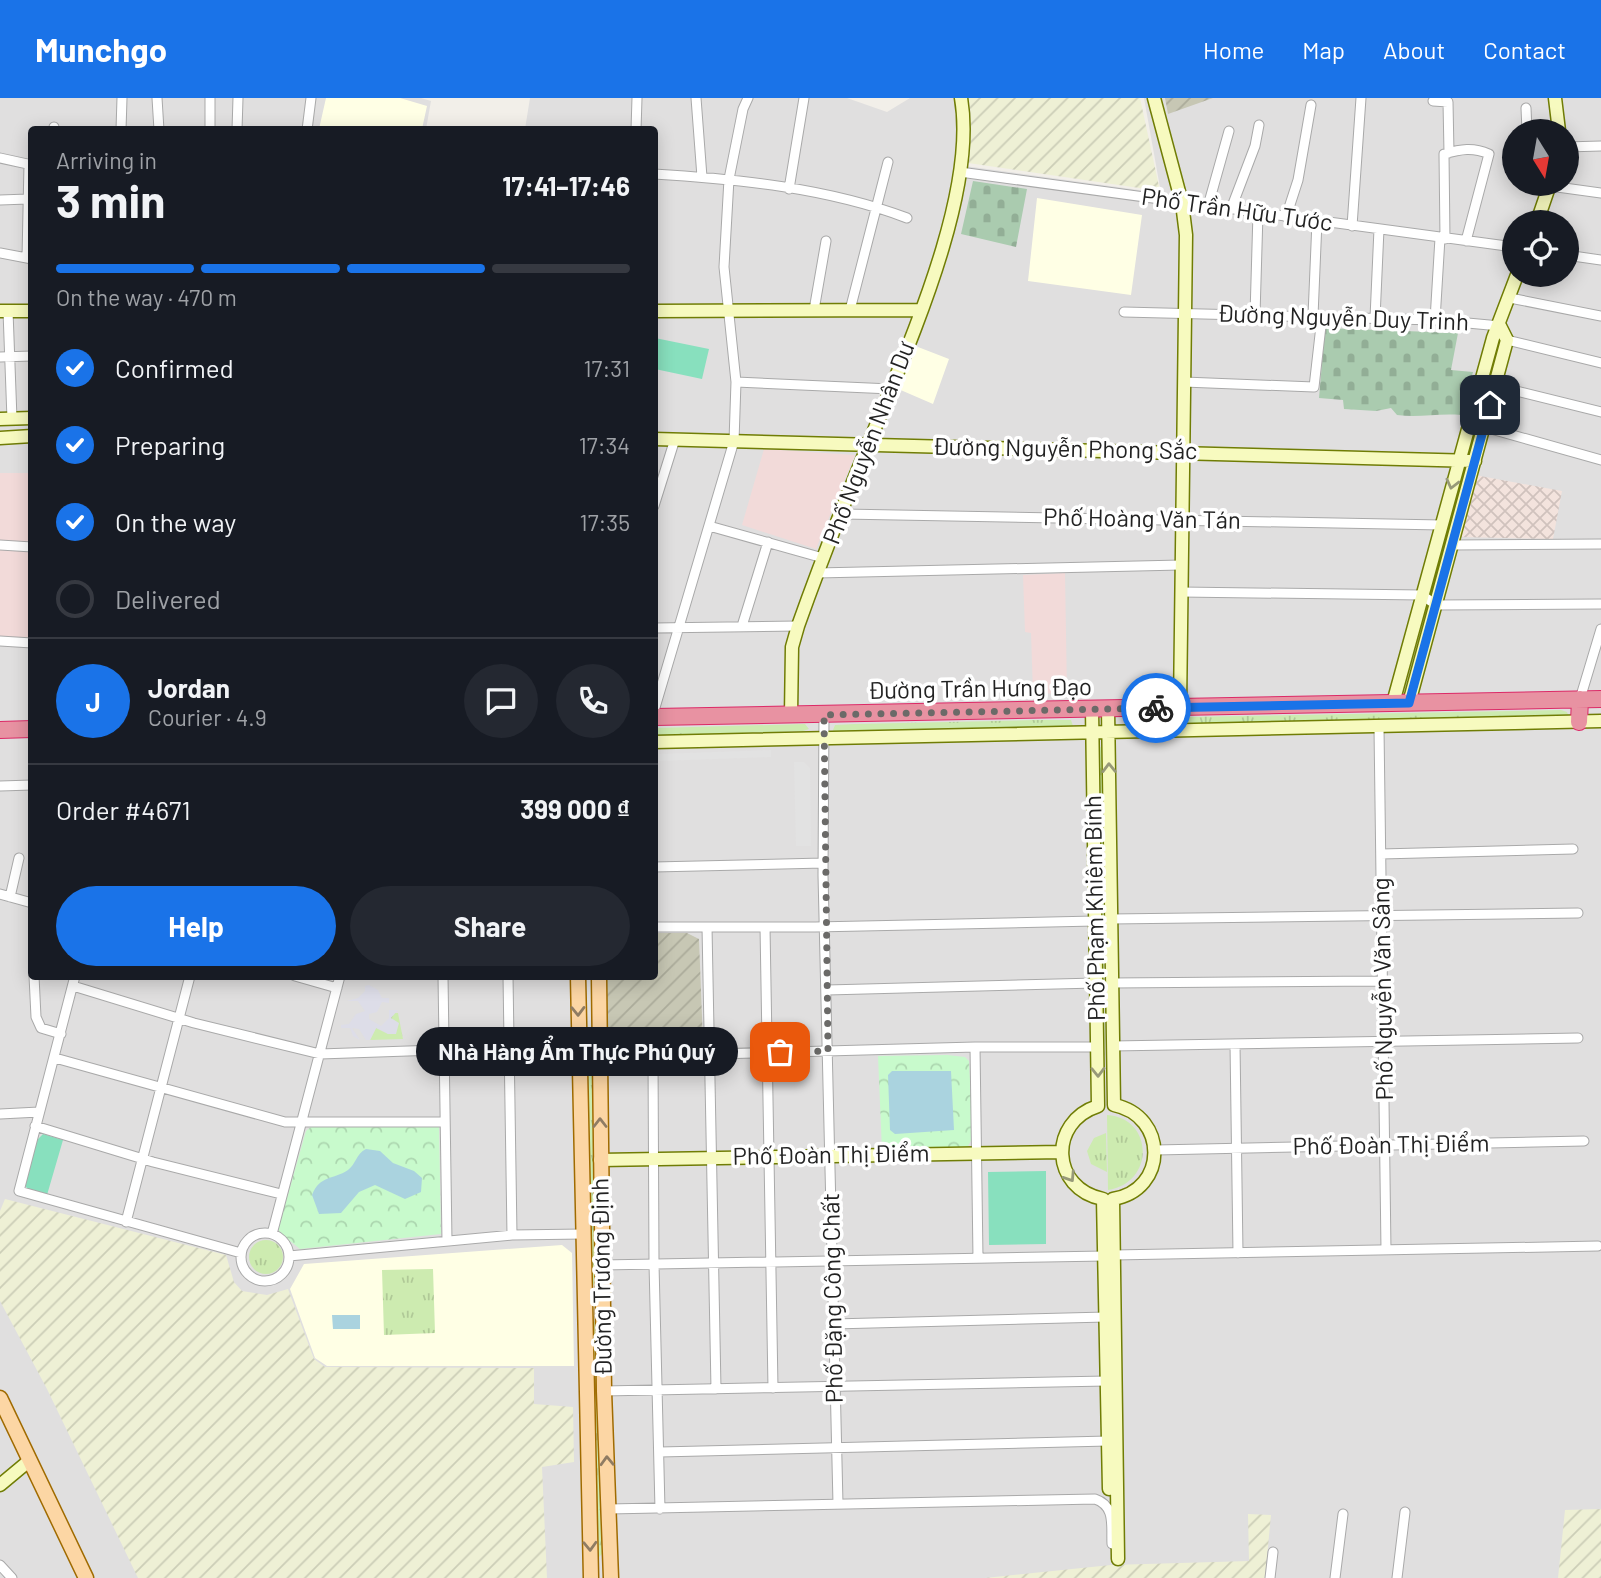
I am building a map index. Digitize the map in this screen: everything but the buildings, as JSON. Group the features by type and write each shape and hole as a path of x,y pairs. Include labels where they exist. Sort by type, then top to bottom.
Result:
{"highway":[{"path":"1579,722 1580,699"},
{"name":"Đường Trần Hưng Đạo","path":"658,717 1601,699"},
{"path":"0,730 28,729"}],"main road":[{"name":"Đường Trương Định","path":"578,980 591,1575"},
{"name":"Đường Trương Định","path":"599,980 604,1391 611,1575"},
{"path":"579,1045 600,1051"},
{"path":"586,1306 604,1306"},
{"path":"0,1398 86,1578"},
{"path":"591,1575 611,1575"}],"street":[{"path":"121,126 122,98"},
{"path":"158,98 159,126"},
{"path":"209,126 211,98"},
{"path":"237,126 238,98"},
{"path":"308,126 311,98"},
{"path":"636,126 637,98"},
{"path":"696,98 702,177"},
{"path":"658,696 734,441 736,382 724,267 729,179 743,109 748,98"},
{"path":"789,189 804,98"},
{"name":"Phố Nguyễn Nhân Dư","path":"791,715 792,647 798,626 921,310 946,233 960,172 964,123 961,98"},
{"path":"1154,98 1182,203 1186,312 1180,707"},
{"path":"1352,226 1361,98"},
{"path":"1555,98 1558,119"},
{"path":"1433,101 1448,102 1449,153"},
{"path":"1286,217 1298,180 1311,105"},
{"path":"1526,108 1526,119"},
{"path":"1231,209 1255,146 1259,125"},
{"path":"1208,206 1228,131"},
{"path":"1579,147 1601,146"},
{"path":"1435,320 1443,238 1444,154 1465,148 1489,154 1466,241"},
{"path":"0,158 28,165"},
{"path":"850,310 888,162"},
{"name":"Phố Trần Hữu Tước","path":"960,172 1502,246"},
{"path":"658,174 729,179 789,189 878,207 907,218"},
{"path":"1579,190 1601,193"},
{"path":"0,200 28,199"},
{"path":"1255,315 1258,213"},
{"path":"1184,382 1314,387 1318,317 1317,221"},
{"path":"1375,318 1379,229"},
{"path":"814,310 826,241"},
{"path":"0,253 28,258"},
{"path":"1579,257 1601,260"},
{"path":"1401,703 1422,595 1458,461 1493,338 1513,287"},
{"path":"1510,298 1601,316"},
{"path":"658,311 921,310"},
{"path":"28,311 4,311 6,419 28,418"},
{"name":"Đường Nguyễn Duy Trinh","path":"1124,312 1435,320 1500,326"},
{"path":"1401,703 1436,605 1496,386 1507,340 1500,326"},
{"path":"1507,340 1601,363"},
{"path":"4,356 28,356"},
{"path":"736,382 891,389"},
{"path":"1496,386 1601,412"},
{"path":"1484,427 1601,460"},
{"path":"0,438 28,436"},
{"name":"Đường Nguyễn Phong Sắc","path":"658,439 1475,461"},
{"path":"658,494 676,439"},
{"name":"Phố Hoàng Văn Tán","path":"843,514 1442,525"},
{"path":"709,526 824,558"},
{"path":"742,626 768,542"},
{"path":"1452,545 1601,544"},
{"path":"0,545 28,547"},
{"path":"817,573 1181,565"},
{"path":"1181,592 1422,595 1436,605 1601,604"},
{"path":"658,628 798,626"},
{"path":"1580,699 1601,629"},
{"path":"0,641 28,643"},
{"name":"Phố Phạm Khiêm Bính","path":"1061,1152 1065,1133 1073,1121 1098,1106 1092,734 1100,709"},
{"name":"Phố Phạm Khiêm Bính","path":"1100,709 1108,734 1114,1105 1128,1110 1146,1123 1156,1150"},
{"name":"Phố Đặng Công Chất","path":"824,715 823,863 838,1504"},
{"name":"Đường Trần Hưng Đạo","path":"658,742 1601,721"},
{"name":"Phố Nguyễn Văn Sảng","path":"1379,728 1387,1250"},
{"path":"0,786 28,785"},
{"path":"1381,855 1573,849"},
{"path":"10,897 19,858"},
{"path":"658,867 823,863"},
{"path":"0,894 28,902"},
{"path":"1111,919 1578,913"},
{"path":"658,927 1095,921"},
{"path":"707,927 716,1389"},
{"path":"765,927 773,1388"},
{"path":"34,980 36,1017 41,1028 61,1034"},
{"path":"126,1222 189,980"},
{"path":"309,980 337,988"},
{"path":"272,1234 339,980"},
{"path":"443,980 447,1241"},
{"path":"508,980 512,1235"},
{"path":"241,1252 19,1191 74,981 179,1019 320,1054 579,1045"},
{"path":"1112,983 1382,981"},
{"path":"827,990 1096,984"},
{"path":"1113,1046 1578,1038"},
{"path":"1235,1044 1238,1253"},
{"path":"600,1051 653,1056 975,1047 1097,1047"},
{"path":"975,1047 978,1258"},
{"path":"653,1056 654,1264 660,1508"},
{"path":"55,1058 285,1122 445,1122"},
{"path":"0,1114 39,1112"},
{"path":"36,1126 141,1158 281,1194"},
{"name":"Phố Đoàn Thị Điểm","path":"1156,1150 1584,1141"},
{"path":"1061,1152 1064,1169 1072,1182 1089,1195 1108,1199 1130,1194 1146,1182 1152,1170 1156,1150"},
{"name":"Phố Đoàn Thị Điểm","path":"600,1160 1061,1152"},
{"path":"1108,1199 1118,1559"},
{"path":"272,1234 284,1242 289,1255 281,1275 263,1281 251,1277 245,1271 241,1252 245,1242 254,1235 272,1234"},
{"path":"289,1255 512,1235 583,1234"},
{"path":"602,1265 1598,1247"},
{"path":"1108,1489 1105,1317 1109,1255"},
{"path":"833,1324 1105,1317"},
{"path":"604,1391 1107,1381"},
{"path":"660,1452 1108,1441"},
{"path":"0,1485 30,1460"},
{"path":"609,1508 1095,1499 1107,1504 1111,1511 1112,1546"},
{"path":"1397,1578 1405,1512"},
{"path":"1335,1578 1343,1514"},
{"path":"1270,1578 1273,1552"},
{"path":"0,1564 12,1578"}],"shaded area":[{"path":"0,98 421,98 431,101 427,126 28,126 28,980 658,980 658,126 525,126 530,98 847,98 887,112 910,98 968,98 965,166 1161,193 1144,98 1601,98 1601,1578 0,1578"},
{"path":"326,98 400,98 427,106 423,126 320,126"},
{"path":"968,98 1140,98 1160,191 968,163 971,113"},
{"path":"1165,98 1213,98 1168,114"},
{"path":"1037,198 1142,215 1131,295 1028,281"},
{"path":"918,347 949,359 933,404 896,388"},
{"path":"764,449 855,455 816,549 742,525"},
{"path":"0,473 28,473 28,638 0,637"},
{"path":"1475,475 1562,491 1553,539 1459,537"},
{"path":"1065,573 1067,693 1033,694 1031,633 1025,632 1023,575"},
{"path":"771,750 771,757 659,761 659,754"},
{"path":"794,762 804,762 810,768 811,846 796,846"},
{"path":"658,933 687,933 699,939 703,1042 697,1049 614,1052 607,1047 606,980 658,980"},
{"path":"369,985 378,990 382,998 389,998 389,1003 382,1002 377,1012 369,1014 369,1019 381,1026 389,1018 389,1010 398,1010 391,1018 399,1023 396,1034 388,1034 376,1028 370,1040 366,1040 359,1029 352,1028 360,1040 353,1036 350,1028 341,1028 341,1025 349,1024 356,1014 365,1011 358,1001 347,1001 358,998 365,991 365,986"},
{"path":"5,1199 226,1255 234,1282 242,1291 267,1295 288,1289 314,1359 325,1367 534,1368 534,1404 573,1407 574,1462 542,1467 547,1578 138,1578 47,1389 0,1301 0,1211"},
{"path":"562,1245 572,1253 574,1366 327,1366 315,1358 290,1289 304,1264"},
{"path":"1601,1509 1601,1578 1558,1578 1565,1510"},
{"path":"1248,1514 1271,1515 1265,1578 985,1578 1111,1565 1249,1561"}],"green space":[{"path":"973,181 1027,189 1016,247 961,234"},
{"path":"1325,328 1458,333 1451,370 1473,372 1461,415 1405,416 1397,415 1391,408 1376,411 1344,409 1343,400 1319,398"},
{"path":"658,339 709,349 702,379 658,370"},
{"path":"1567,712 1569,717 1130,729 1129,724 1131,718"},
{"path":"1071,720 1073,726 833,730 835,725 854,724"},
{"path":"805,724 809,729 658,736 658,728"},
{"path":"1101,747 1102,751 1105,1088 1098,748"},
{"path":"392,1013 398,1013 403,1039 370,1040 376,1028 382,1028 388,1034"},
{"path":"592,1055 597,1283 593,1285 587,1058"},
{"path":"878,1056 965,1057 969,1061 973,1137 967,1148 882,1151"},
{"path":"1107,1115 1122,1119 1134,1127 1143,1151 1141,1164 1134,1176 1123,1185 1108,1190"},
{"path":"312,1126 439,1126 441,1234 300,1249 279,1232 306,1131"},
{"path":"1106,1133 1107,1172 1091,1164 1087,1151 1094,1138"},
{"path":"43,1134 63,1140 47,1195 28,1190 25,1185 36,1141"},
{"path":"1046,1171 1046,1244 989,1245 988,1172"},
{"path":"266,1240 278,1245 283,1257 278,1269 266,1274 254,1269 249,1257 254,1245"},
{"path":"433,1269 435,1333 384,1335 382,1270"},
{"path":"595,1321 599,1332 603,1553 599,1557 591,1325"}],"water":[{"path":"892,1071 951,1071 954,1130 895,1134 890,1130 888,1075"},
{"path":"366,1149 380,1151 393,1163 414,1171 422,1178 421,1192 405,1199 375,1185 359,1192 341,1213 319,1214 312,1195 315,1189 323,1181 348,1170"},
{"path":"332,1315 360,1315 360,1329 333,1329"}],"way so far":[{"path":"780,1052 828,1051 823,874 824,715 1156,708"}],"place":[{"name":"Nhà Hàng Ẩm Thực Phú Quý","path":"780,1052"}],"route":[{"path":"1156,708 1409,703 1490,405"}]}
